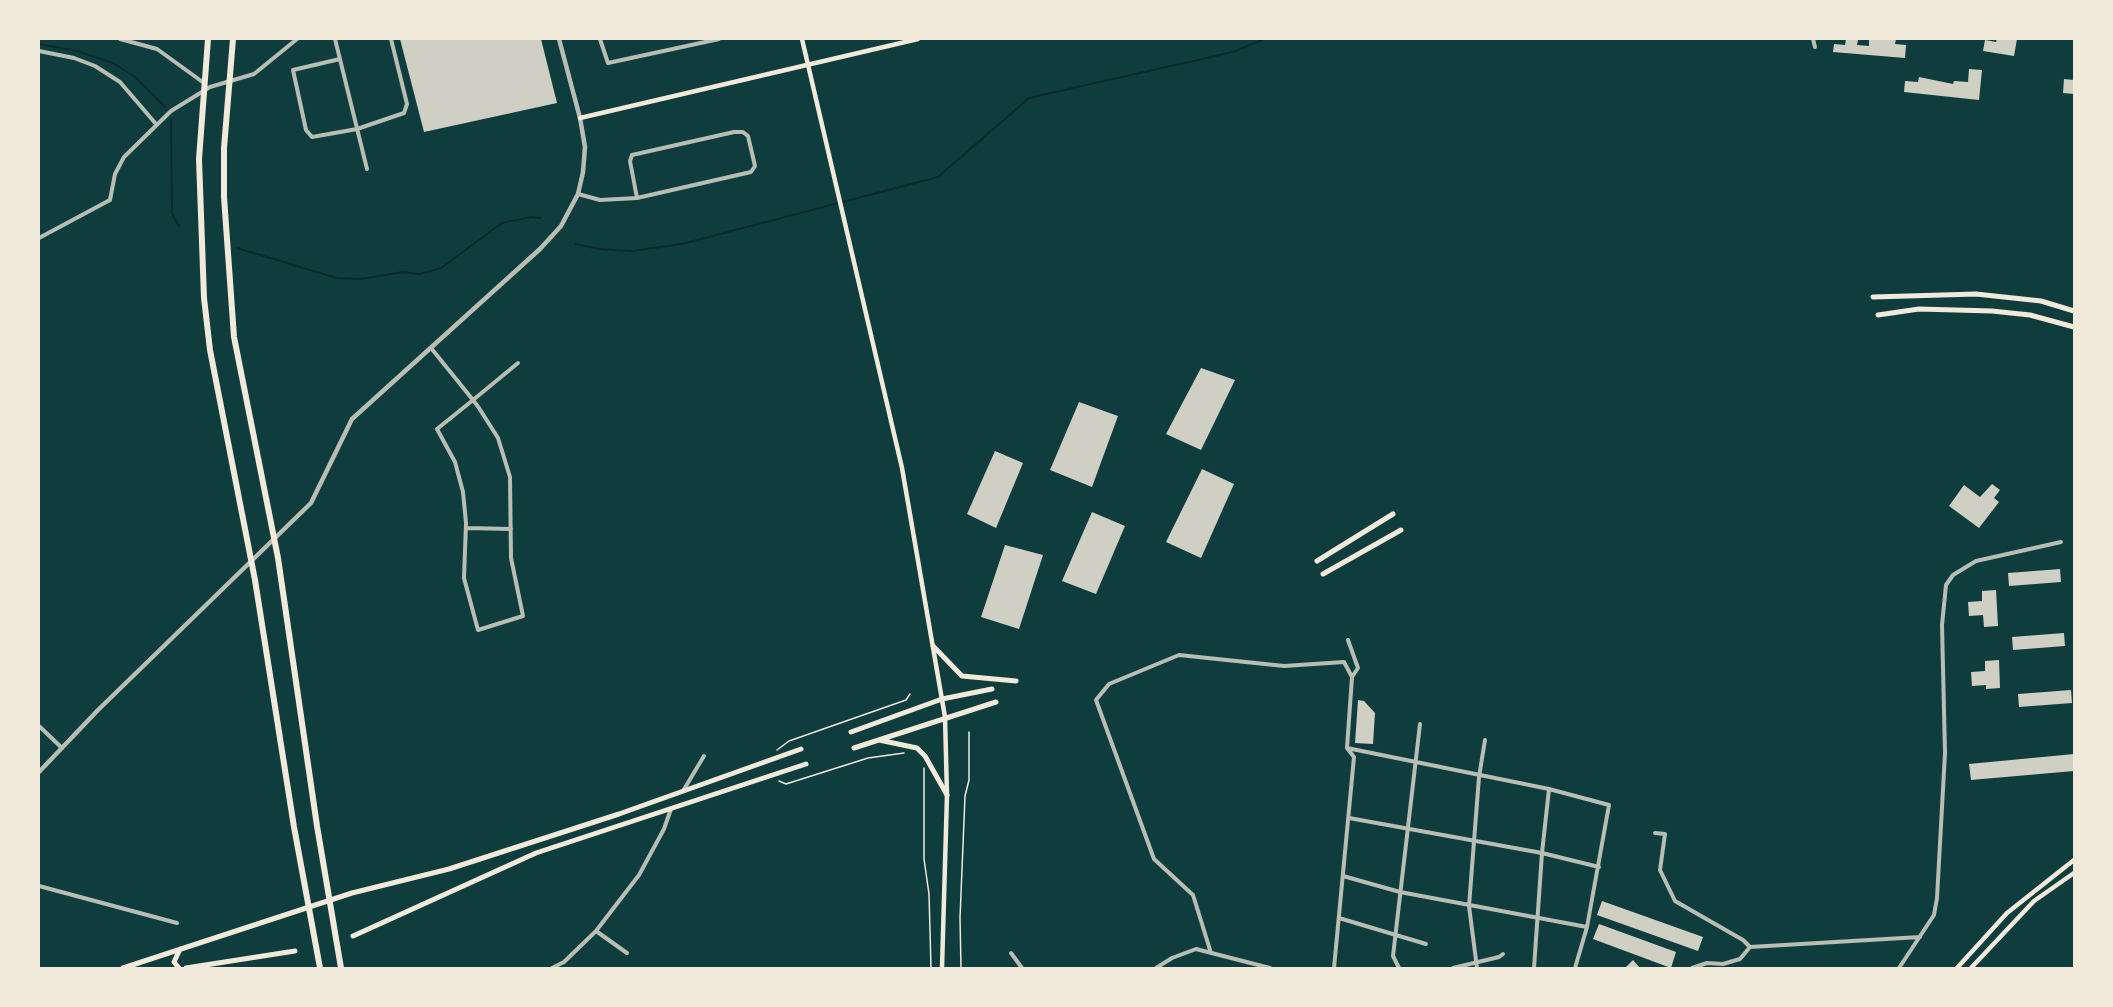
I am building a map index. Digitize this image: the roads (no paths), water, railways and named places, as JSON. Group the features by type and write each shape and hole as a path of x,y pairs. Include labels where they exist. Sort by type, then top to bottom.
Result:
{"highway":[{"path":"208,39 199,159 204,298 210,350 255,580 320,968"},
{"path":"232,39 224,148 230,299 234,337 278,558 341,968"}],"main road":[{"path":"802,39 902,468 945,717 947,795 942,968"},
{"path":"580,118 918,39"},
{"path":"1873,297 1976,294 2041,301 2074,311"},
{"path":"1878,315 1919,309 1992,311 2030,315 2074,327"},
{"path":"1317,561 1393,514"},
{"path":"1323,574 1401,530"},
{"path":"933,646 962,676 1016,681"},
{"path":"851,732 942,699 992,689"},
{"path":"854,748 996,702"},
{"path":"877,740 917,748 925,756 947,795"},
{"path":"123,968 352,893 450,869 801,749"},
{"path":"353,936 536,853 806,764"},
{"path":"1957,968 2007,913 2074,860"},
{"path":"1971,968 2034,902 2074,873"},
{"path":"179,968 174,962 180,949"},
{"path":"186,968 295,951"}],"street":[{"path":"120,39 157,48 210,87"},
{"path":"39,238 110,200 115,174 124,157 156,124 210,87 254,74 297,39"},
{"path":"336,39 367,169"},
{"path":"340,59 293,70 306,130 312,137 357,129 404,113 407,104 391,39"},
{"path":"39,772 311,503 352,420 551,237 568,214 578,194 585,147 560,39"},
{"path":"600,39 608,63 718,39"},
{"path":"1813,39 1815,46"},
{"path":"39,51 74,58 95,66 120,82 143,105 156,124"},
{"path":"578,194 600,200 637,198 751,172 755,166 748,136 743,132 734,132 632,155 630,161 637,198"},
{"path":"431,348 473,400 498,438 510,477 511,558 523,616 478,630 465,578 466,528 463,492 455,462 437,429 473,400 518,363"},
{"path":"466,528 511,529"},
{"path":"1899,968 1934,915 1937,898 1945,753 1942,625 1946,585 1953,575 1976,561 2061,542"},
{"path":"1334,968 1354,757 1347,748 1352,678 1358,668 1348,640"},
{"path":"1210,953 1193,895 1154,859 1096,700 1108,684 1179,655 1284,666 1344,662 1352,678"},
{"path":"1399,968 1393,956 1420,724"},
{"path":"39,726 62,748"},
{"path":"1476,966 1469,906 1479,777 1485,740"},
{"path":"1347,748 1415,760 1479,777 1549,789 1609,805 1587,927 1575,968"},
{"path":"683,791 704,756"},
{"path":"1534,968 1549,789"},
{"path":"552,968 564,962 596,931 639,875 671,809"},
{"path":"1349,818 1542,853 1599,867"},
{"path":"1655,833 1665,834 1660,870 1675,901 1743,940 1750,947"},
{"path":"1343,876 1400,892 1587,927"},
{"path":"39,886 177,924"},
{"path":"1339,918 1425,944"},
{"path":"596,931 627,953"},
{"path":"1692,968 1707,963 1723,964 1740,959 1750,947 1921,937"},
{"path":"1156,968 1172,958 1196,950 1270,968"},
{"path":"1011,953 1022,968"},
{"path":"1453,968 1476,966 1503,954"}],"waterway":[{"path":"575,244 599,249 631,251 682,244 938,177 1029,98 1233,52 1264,39"},
{"path":"39,44 77,51 113,63 135,77 165,107"},
{"path":"171,119 172,214 179,226"},
{"path":"237,248 337,278 361,279 403,272 420,274 441,268 502,223 531,217 540,218"}]}
